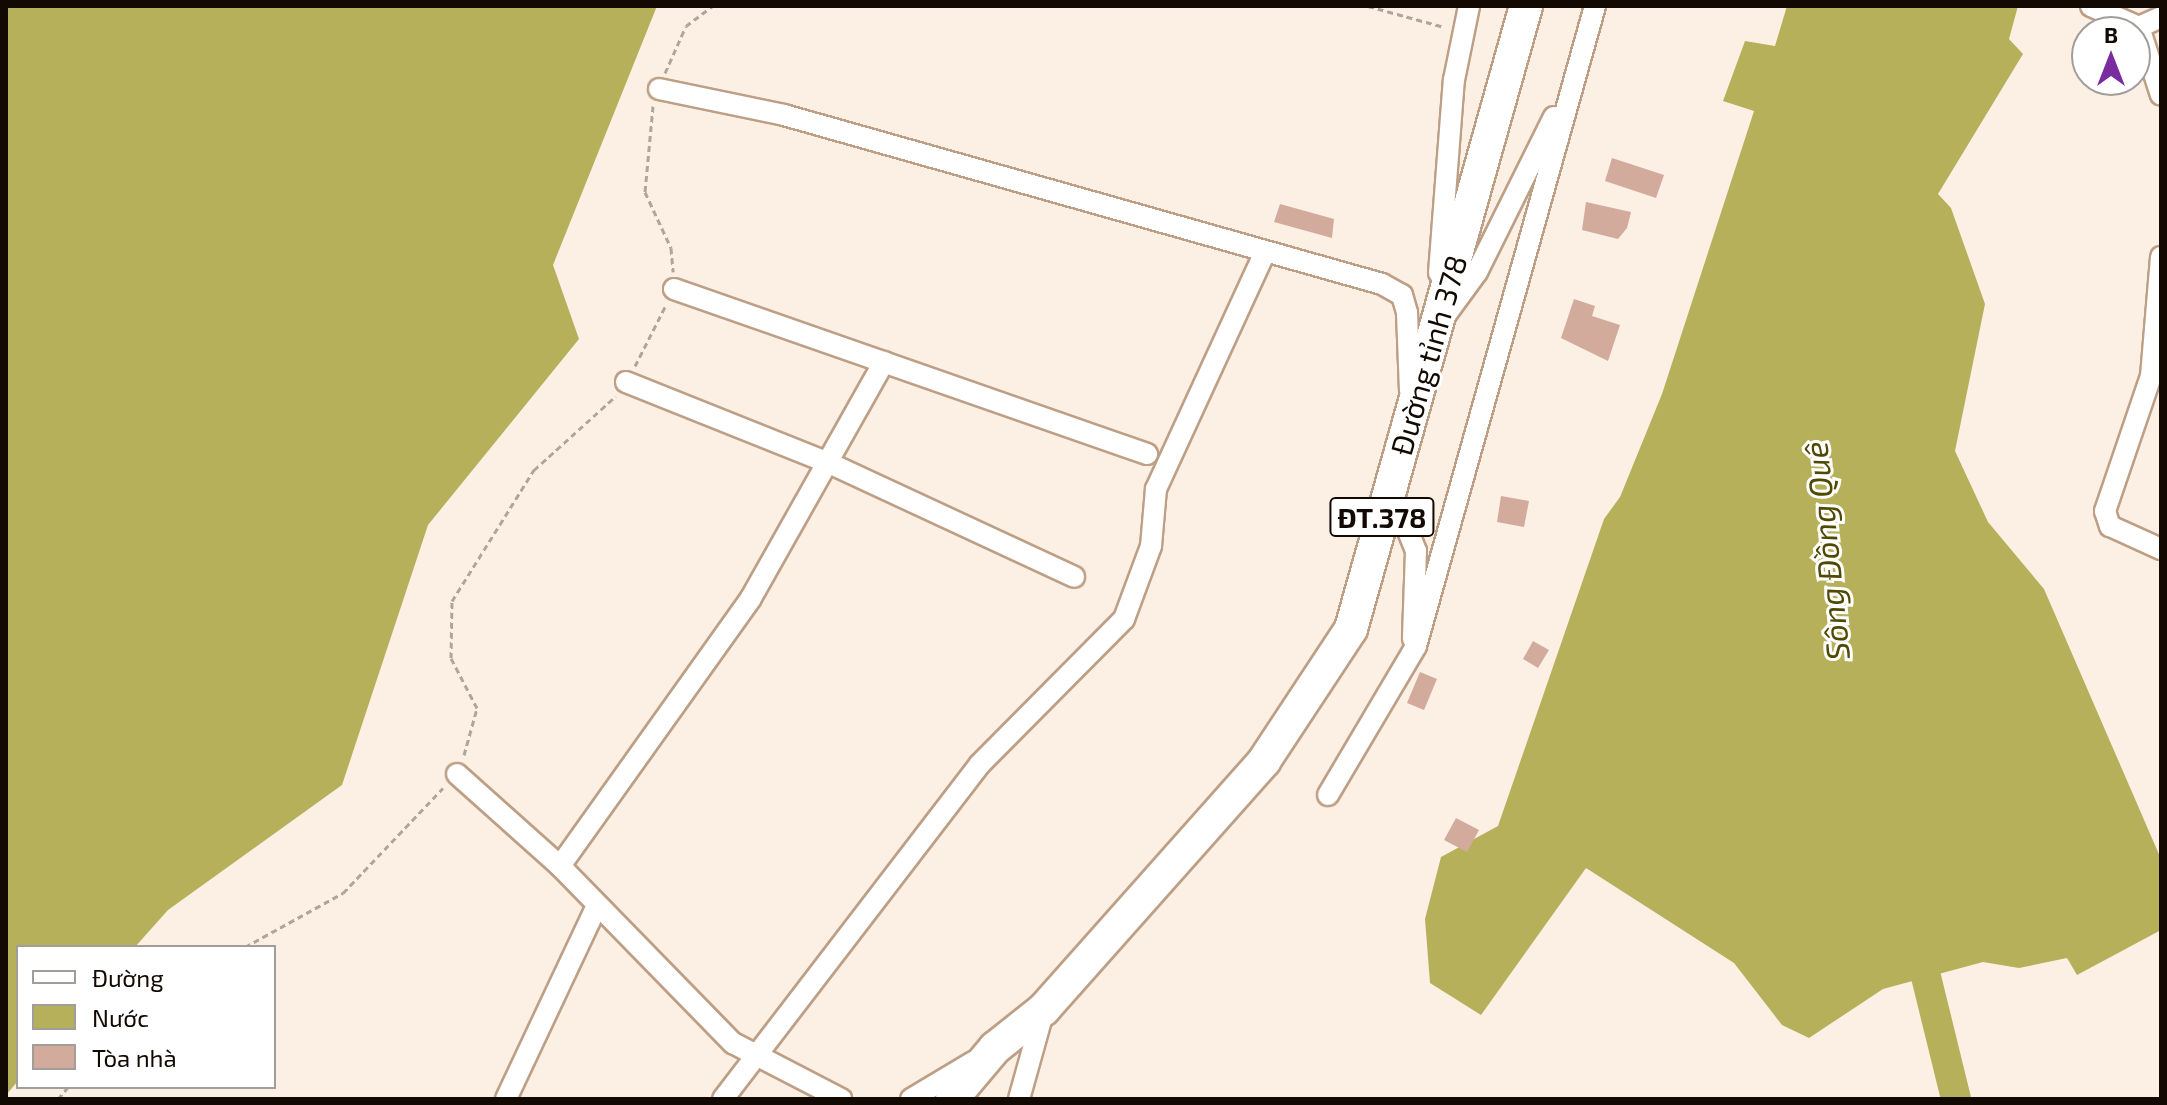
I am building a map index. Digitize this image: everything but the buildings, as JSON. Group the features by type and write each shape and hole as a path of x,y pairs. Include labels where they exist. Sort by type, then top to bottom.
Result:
{"main road":[{"name":"Đường tỉnh 378","path":"1044,1009 1264,761 1351,629 1526,6"},
{"name":"ĐT.378","path":"952,1099 995,1048 1044,1009"}],"street":[{"path":"1435,329 1460,32 1469,6"},
{"path":"1328,795 1416,646 1566,92 1595,6"},
{"path":"2091,6 2114,16"},
{"path":"2151,64 2161,95"},
{"path":"659,89 784,115 1265,252 1402,295 1412,411"},
{"path":"1435,329 1477,272 1566,92"},
{"path":"723,1099 752,1053 980,764 1124,619 1151,546 1156,489 1265,252"},
{"path":"2161,266 2151,376 2105,511 2110,526 2161,549"},
{"path":"674,289 1147,454"},
{"path":"560,866 751,598 831,464 884,362"},
{"path":"626,382 831,464 1074,577"},
{"path":"1390,487 1416,551 1409,624 1416,646"},
{"path":"457,774 560,866 596,908 733,1043 841,1099"},
{"path":"506,1099 596,908"},
{"path":"1019,1099 1044,1009"},
{"path":"911,1099 995,1048"}],"path":[{"path":"249,945 343,893 457,774 477,708 451,658 452,601 534,470 626,382 674,289 671,248 645,192 659,89 686,26 713,6"},
{"path":"1368,6 1460,32"}],"water":[{"path":"6,6 657,6 553,265 579,339 428,525 342,785 168,910 137,945 16,945 16,1083 6,1095"},
{"path":"1787,6 2018,6 2009,39 2023,54 1938,194 1951,208 1985,304 1955,451 1988,522 2044,589 2161,859 2161,930 2077,975 2067,958 2019,968 1983,962 1883,989 1809,1038 1782,1025 1734,963 1586,868 1481,1015 1430,983 1425,919 1441,857 1498,826 1604,519 1620,497 1662,394 1754,111 1723,101 1745,41 1775,46"}],"waterway":[{"name":"Sông Đồng Quê","path":"1917,940 1956,1099"}]}
